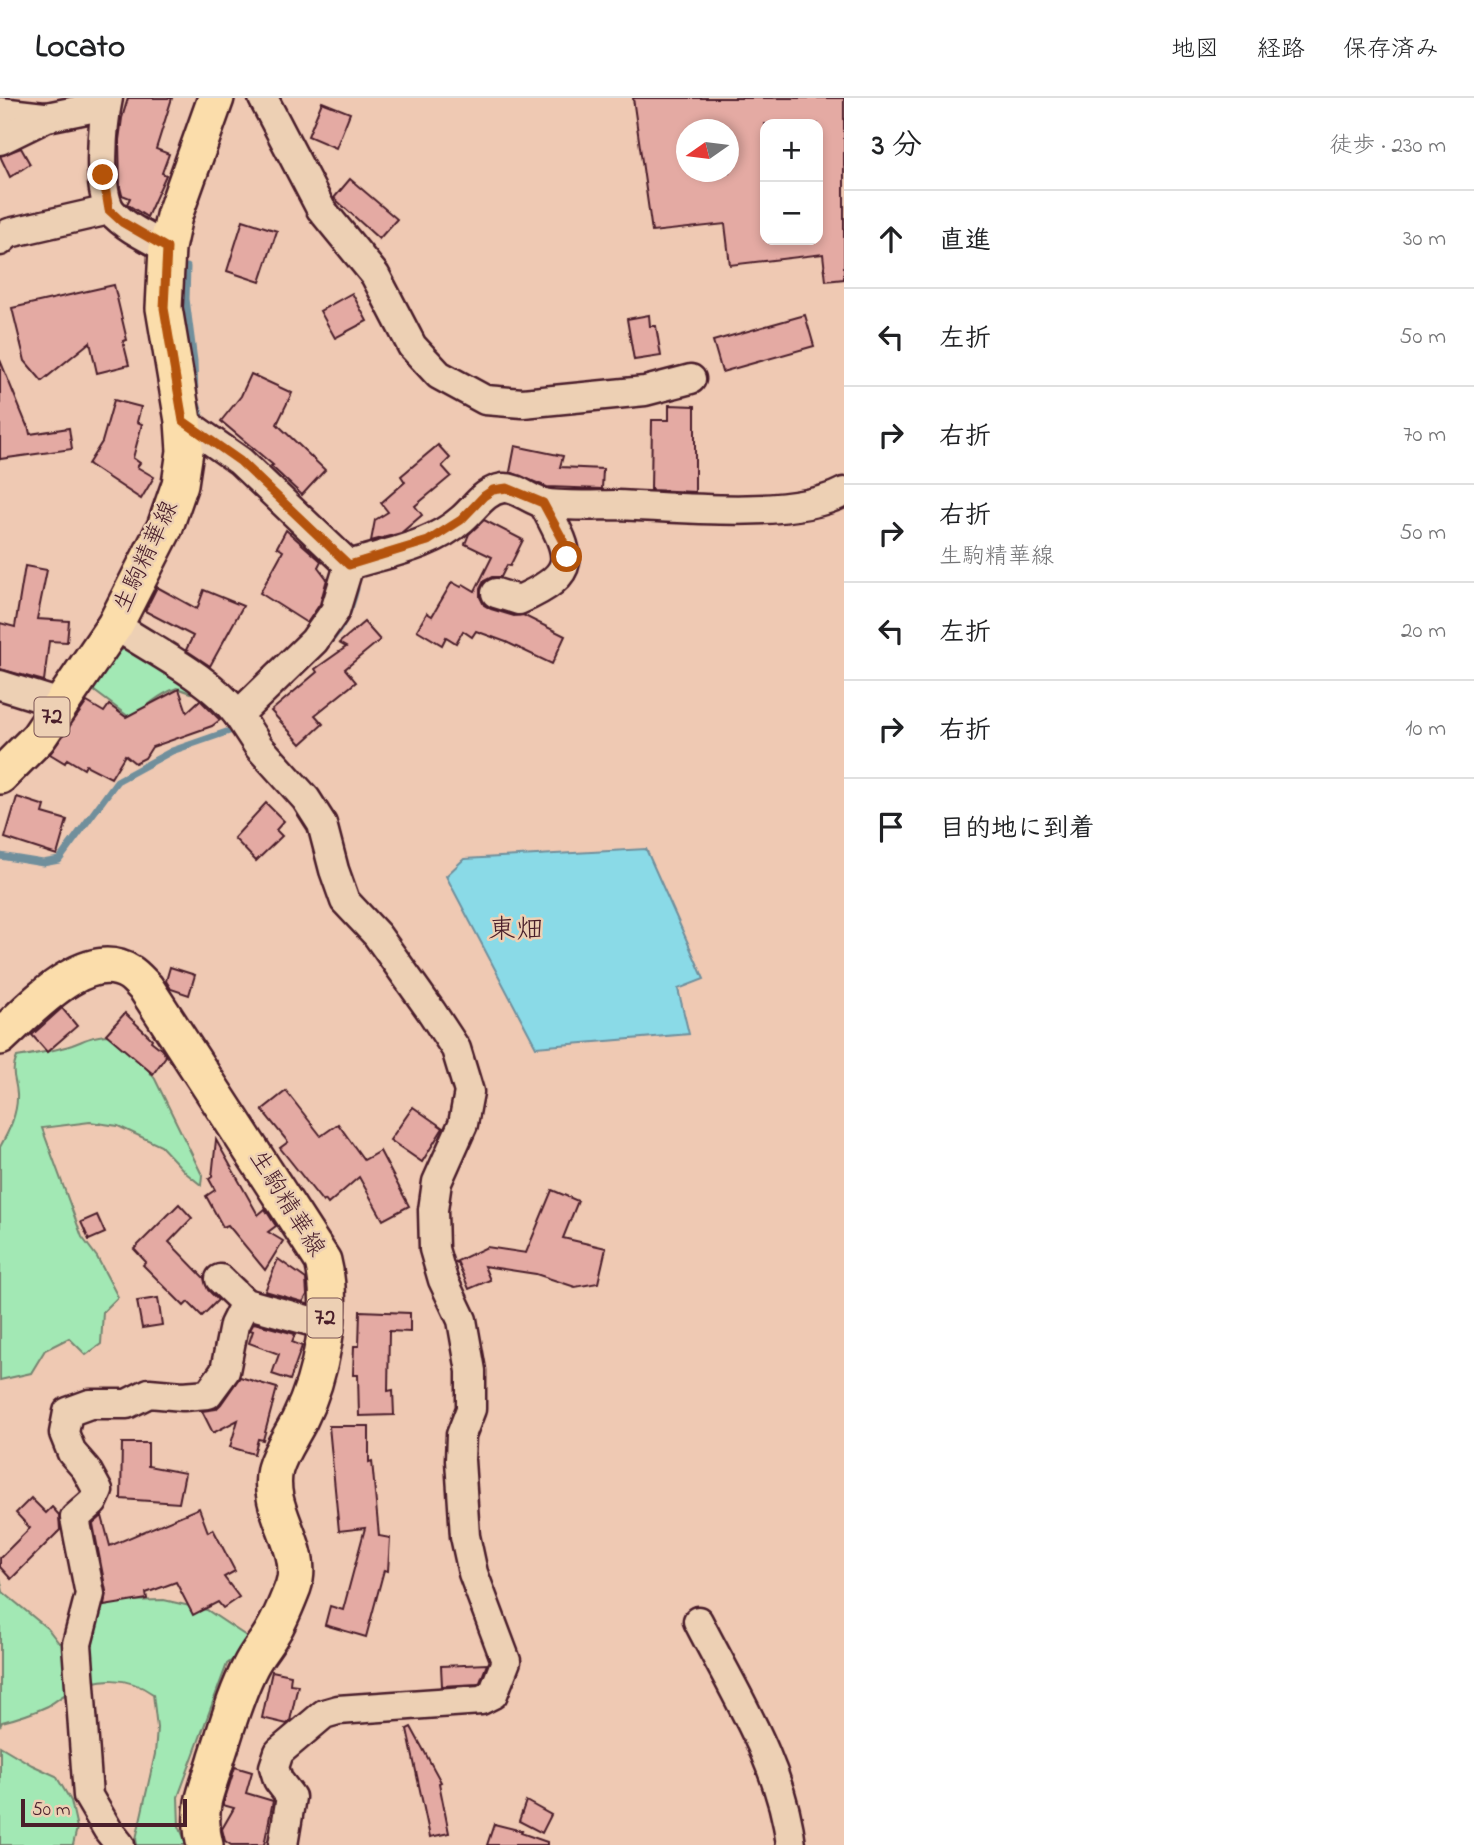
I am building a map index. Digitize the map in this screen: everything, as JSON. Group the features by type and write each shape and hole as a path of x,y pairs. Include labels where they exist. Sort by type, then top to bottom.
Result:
{"main road":[{"name":"生駒精華線","path":"0,776 38,737 115,625 165,527 180,484 185,451 183,421 164,308 167,248 174,216 216,98"},
{"name":"生駒精華線","path":"0,1037 55,987 76,974 93,967 129,972 146,988 323,1261 328,1280 317,1379 299,1421 281,1452 272,1490 296,1566 294,1584 274,1631 252,1662 240,1687 203,1802 201,1831 205,1845"}],"street":[{"path":"263,98 321,209 375,275 412,346 439,375 485,400 523,402 645,391 691,379"},
{"path":"0,140 47,117 107,102 102,148 105,195 109,210 122,222 167,248"},
{"path":"0,112 47,117"},
{"path":"0,241 9,233 109,210"},
{"path":"183,421 240,461 349,565"},
{"path":"349,565 428,541 461,520 493,490 507,488 543,503 748,509 807,505 844,492"},
{"path":"496,593 519,600 544,589 563,571 567,557 563,540 543,503"},
{"path":"239,715 314,641 335,611 349,565"},
{"path":"115,625 225,697 259,747 306,799 322,824 345,901 377,935 456,1049 469,1092 463,1125 437,1182 433,1210 434,1250 443,1280 462,1320 471,1371 471,1409 461,1435 460,1460 465,1536 473,1573 506,1661 493,1694 481,1700 338,1710 324,1714 279,1752 274,1767 278,1780 291,1797 283,1845"},
{"path":"0,685 61,705"},
{"path":"220,1279 245,1303 325,1325"},
{"path":"120,1845 88,1796 77,1644 90,1594 75,1518 93,1502 97,1491 86,1469 72,1453 64,1433 68,1412 90,1404 127,1404 149,1393 183,1396 208,1394 225,1371 234,1325 245,1303"},
{"path":"698,1621 769,1759 789,1821 791,1845"}],"green space":[{"path":"135,646 196,684 191,693 177,688 164,694 133,720 89,687 118,651"},
{"path":"109,1035 140,1059 155,1079 202,1175 201,1185 161,1146 118,1126 90,1122 42,1128 82,1237 97,1257 118,1297 103,1312 101,1344 86,1355 69,1338 45,1350 31,1373 0,1380 0,1147 16,1108 15,1063 17,1057"},
{"path":"0,1578 3,1592 48,1629 59,1643 81,1632 88,1608 128,1601 164,1600 207,1610 246,1636 245,1651 227,1664 178,1797 179,1826 187,1845 137,1845 136,1839 155,1754 157,1728 153,1694 123,1681 92,1683 71,1691 42,1709 2,1722 0,1726"},
{"path":"0,1746 56,1776 71,1801 77,1828 73,1845 0,1845"}],"water":[{"path":"646,849 704,979 678,989 689,1034 536,1047 446,876 464,859"}],"building":[{"path":"128,98 172,98 156,149 169,154 162,173 166,175 147,217 127,204 130,198 122,195 120,187 119,140"},
{"path":"633,98 844,98 844,279 826,281 823,254 730,265 725,224 652,232"},
{"path":"322,102 350,113 336,148 308,136"},
{"path":"21,148 30,164 10,177 0,156"},
{"path":"350,179 397,219 379,239 334,198"},
{"path":"243,220 277,231 260,282 227,271"},
{"path":"114,285 127,340 123,341 129,365 97,373 90,342 42,381 25,361 12,308"},
{"path":"352,293 367,321 335,338 320,311"},
{"path":"649,315 650,326 656,326 661,356 634,360 627,319"},
{"path":"805,315 814,346 722,372 713,341"},
{"path":"0,360 30,434 69,428 72,449 0,459"},
{"path":"251,374 292,393 277,424 325,470 302,495 271,466 273,465 221,421 241,396"},
{"path":"114,400 141,407 137,422 142,424 133,458 140,463 137,467 154,477 141,499 88,464 102,442"},
{"path":"669,405 695,406 695,492 651,490 652,420 669,420"},
{"path":"438,445 450,458 442,466 451,476 415,506 422,515 401,533 371,541 375,520 388,512 381,503 405,482 401,476"},
{"path":"515,446 563,456 560,467 603,469 602,489 547,487 510,472"},
{"path":"484,520 523,540 510,566 507,565 501,577 484,581 480,597 484,605 491,609 514,616 523,615 565,636 552,664 476,631 472,637 463,631 456,643 446,637 442,645 417,630 427,613 432,616 452,582 461,587 463,584 475,591 492,557 465,544 469,534"},
{"path":"286,530 321,561 318,567 327,579 320,604 307,623 260,593 283,551 277,547"},
{"path":"25,566 47,570 37,619 69,621 67,642 49,641 44,681 0,669 0,623 15,627"},
{"path":"157,587 197,609 204,590 243,606 210,666 186,650 193,636 145,611"},
{"path":"364,622 380,640 345,669 356,682 315,715 323,724 301,744 271,711 317,672 315,669 346,647 339,643"},
{"path":"179,689 187,712 200,700 220,720 212,726 152,747 145,758 135,763 125,755 111,778 86,765 84,769 67,759 65,763 50,754 87,702 104,712 109,705 126,717"},
{"path":"17,797 45,806 43,813 67,820 57,855 5,838"},
{"path":"266,803 284,821 276,830 282,836 256,861 234,838"},
{"path":"170,967 195,975 189,995 171,989 166,981"},
{"path":"62,1008 77,1026 47,1052 32,1035"},
{"path":"125,1013 166,1056 153,1074 106,1034"},
{"path":"286,1091 321,1136 338,1124 364,1160 380,1151 409,1206 383,1220 359,1177 328,1204 325,1200 323,1202 280,1148 288,1142 262,1110"},
{"path":"413,1107 443,1128 422,1162 390,1140"},
{"path":"216,1140 258,1215 265,1209 276,1226 268,1232 283,1241 265,1270 228,1225 223,1227 206,1196 215,1190 209,1179 212,1177"},
{"path":"552,1190 578,1201 563,1238 606,1248 598,1283 575,1287 536,1274 484,1266 490,1280 469,1289 458,1263 455,1262 487,1247 526,1253"},
{"path":"179,1204 192,1218 169,1242 204,1278 208,1290 218,1300 202,1316 188,1302 184,1306 143,1265 146,1262 134,1249"},
{"path":"97,1215 105,1233 89,1240 81,1222"},
{"path":"278,1259 306,1279 307,1295 303,1302 265,1291"},
{"path":"158,1298 162,1325 142,1328 137,1301"},
{"path":"360,1311 410,1313 410,1332 389,1331 388,1391 393,1390 394,1415 359,1416 358,1375 353,1375 354,1346 359,1346"},
{"path":"254,1323 295,1334 292,1342 302,1346 290,1380 272,1374 279,1354 249,1343 253,1331 250,1330"},
{"path":"240,1377 277,1388 263,1440 258,1439 254,1454 230,1447 238,1420 213,1433 202,1411 216,1409"},
{"path":"329,1426 369,1426 369,1462 372,1461 379,1536 390,1538 388,1571 384,1570 366,1637 325,1625 330,1606 343,1610 365,1528 339,1531"},
{"path":"122,1443 148,1443 148,1466 185,1473 179,1503 121,1499"},
{"path":"31,1498 46,1513 52,1507 59,1515 60,1530 11,1579 0,1567 0,1558 30,1528 16,1513"},
{"path":"199,1508 208,1532 213,1529 235,1571 224,1577 239,1597 223,1608 218,1602 193,1615 176,1582 146,1593 147,1599 104,1606 106,1591 93,1524 102,1516 110,1546"},
{"path":"487,1664 477,1684 442,1686 441,1666"},
{"path":"272,1671 291,1675 290,1684 298,1685 287,1724 262,1718"},
{"path":"411,1727 441,1782 439,1783 449,1833 430,1837 407,1729"},
{"path":"235,1767 252,1772 246,1793 273,1801 264,1845 231,1845 225,1841 222,1829 234,1808 223,1805"},
{"path":"526,1801 551,1815 542,1833 519,1821"},
{"path":"494,1824 522,1831 521,1833 547,1842 547,1845 487,1845"}],"waterway":[{"path":"187,267 186,299 194,361 195,397 202,420 206,423"},
{"path":"328,643 346,618 356,589"},
{"path":"0,856 43,863 59,860 117,781 172,751 238,728"}],"district":[{"name":"東畑","path":"516,931"}],"route":[{"path":"103,175 109,210 122,222 167,248 164,308 183,421 240,461 349,565 428,541 461,520 484,496 493,490 507,488 543,503 563,540 567,557"}]}
